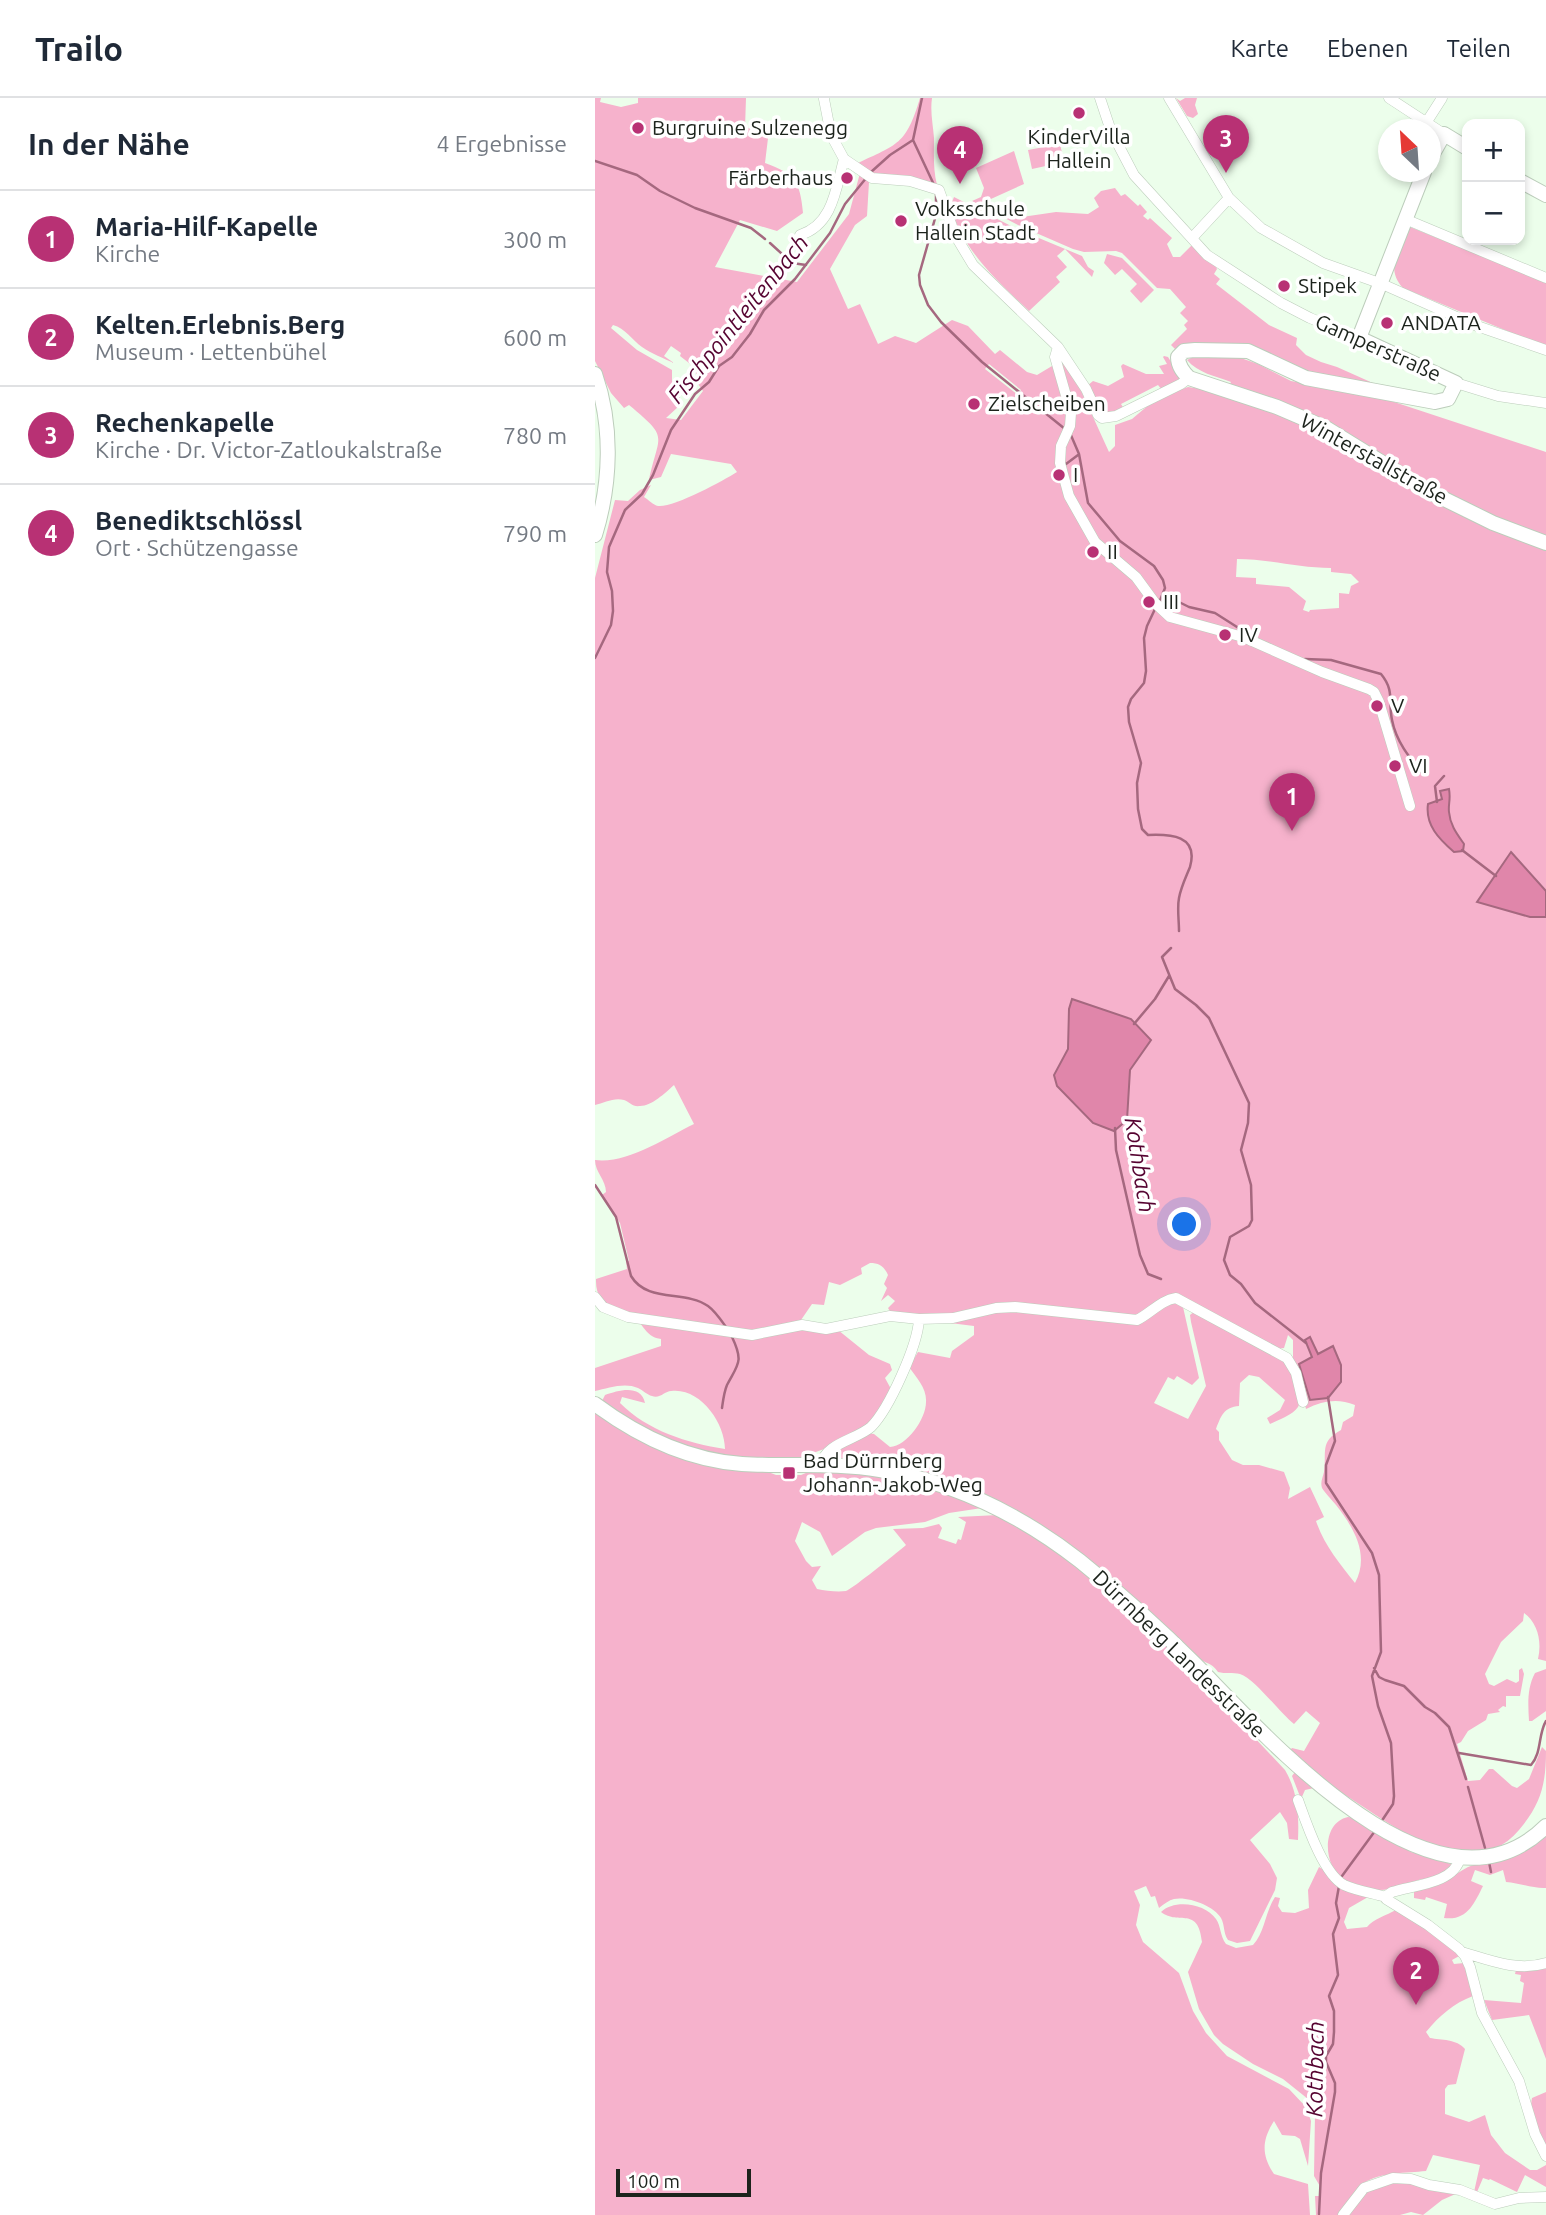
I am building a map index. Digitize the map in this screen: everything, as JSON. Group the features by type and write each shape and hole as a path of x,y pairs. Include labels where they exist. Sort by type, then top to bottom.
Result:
{"main road":[{"path":"1441,139 1444,134 1462,146"},
{"path":"1359,338 1419,182"},
{"path":"1522,182 1546,195"},
{"name":"Gamperstraße","path":"1359,338 1456,383"},
{"name":"Winterstallstraße","path":"1456,383 1448,399 1436,402 1306,379 1248,351 1207,349 1184,351 1178,357 1182,372 1189,378 1277,407 1326,428 1428,491 1493,523 1546,543"},
{"path":"595,374 606,418 608,459 605,495 595,535"},
{"name":"Dürrnberg Landesstraße","path":"595,1404 647,1437 708,1459 743,1464 821,1465 880,1470 933,1482 995,1506 1023,1521 1080,1561 1122,1596 1291,1762 1362,1815 1399,1838 1441,1856 1484,1858 1521,1846 1546,1826"}],"street":[{"path":"823,98 831,135 844,159 868,176 910,181 935,189 955,235 972,265 1058,347 1102,418 1116,416 1189,378"},
{"name":"Gamperstraße","path":"1100,98 1116,142 1134,175 1207,255 1250,285 1310,318 1359,338"},
{"path":"1169,98 1229,198 1261,228 1323,263 1382,284 1468,322 1546,350"},
{"path":"1389,98 1421,119"},
{"path":"1428,119 1442,98"},
{"path":"800,235 814,229 828,214 844,159"},
{"path":"1192,238 1229,198"},
{"path":"1405,219 1546,278"},
{"path":"1058,347 1055,358 1070,404 1068,430 1060,451 1061,466 1069,496 1091,537 1136,577 1164,612 1179,620 1243,637 1300,663 1372,690 1379,702 1410,806"},
{"name":"Gamperstraße","path":"1456,383 1498,397 1546,403"},
{"path":"595,1297 603,1307 628,1317 745,1335 770,1333 802,1325 826,1329 890,1316 953,1318 996,1308 1015,1307 1137,1320 1163,1302 1176,1298 1287,1357 1296,1373 1303,1402"},
{"path":"821,1465 826,1453 871,1426 886,1410 916,1339 919,1319"},
{"path":"1298,1800 1318,1850 1335,1877 1345,1885 1386,1897 1389,1902 1428,1924 1462,1952 1470,1967 1482,2013 1519,2081 1535,2134 1546,2156"},
{"path":"1386,1897 1396,1891 1449,1875 1457,1868 1460,1858"},
{"path":"1462,1952 1515,1966 1527,1967 1546,1963"},
{"path":"1470,1967 1475,1960 1484,1958"},
{"path":"1343,2215 1364,2188 1393,2178 1411,2179 1460,2190 1495,2204 1519,2198 1545,2196"}],"shaded area":[{"path":"595,98 601,98 600,102 621,107 638,103 638,98 746,98 745,128 769,130 765,163 783,171 794,180 800,193 803,213 777,231 740,220 715,267 797,282 849,214 860,173 869,182 867,216 855,225 830,269 848,309 860,304 878,344 895,336 916,343 952,320 968,326 995,354 1000,350 1027,372 1037,375 1052,366 1054,349 1073,373 1109,452 1115,446 1115,425 1132,419 1157,398 1188,387 1221,392 1228,388 1231,382 1202,371 1187,360 1197,355 1235,356 1291,381 1382,398 1546,452 1546,1661 1538,1659 1538,1633 1533,1622 1524,1613 1523,1621 1501,1642 1485,1674 1489,1684 1494,1686 1507,1679 1516,1683 1522,1668 1524,1674 1520,1696 1506,1696 1506,1707 1498,1710 1500,1712 1488,1714 1486,1720 1468,1731 1457,1744 1468,1781 1480,1780 1489,1769 1493,1769 1517,1788 1529,1779 1542,1747 1546,1751 1543,1784 1533,1811 1519,1830 1501,1845 1482,1853 1440,1849 1399,1829 1333,1787 1288,1752 1292,1748 1304,1751 1320,1723 1306,1711 1294,1724 1246,1677 1237,1673 1218,1672 1213,1666 1192,1655 1091,1564 1029,1521 996,1502 925,1474 840,1461 835,1457 837,1451 868,1433 874,1434 890,1447 909,1437 923,1416 926,1402 923,1388 909,1367 918,1352 950,1358 952,1351 974,1335 974,1326 934,1321 1013,1310 1138,1325 1143,1313 1124,1317 1006,1304 933,1317 891,1313 888,1308 895,1301 888,1295 881,1301 887,1288 884,1284 888,1275 881,1266 870,1263 861,1268 862,1274 840,1285 829,1282 824,1305 812,1304 801,1320 802,1328 838,1330 869,1355 890,1364 892,1370 885,1378 891,1389 879,1413 866,1427 824,1449 794,1460 748,1460 694,1450 654,1436 612,1411 602,1401 605,1395 611,1393 634,1391 643,1397 645,1403 622,1397 620,1403 643,1421 682,1439 725,1449 716,1418 701,1401 682,1391 671,1391 655,1397 628,1386 595,1391 595,1368 661,1346 661,1339 649,1334 631,1314 605,1302 597,1290 596,1279 627,1269 626,1261 629,1261 620,1223 602,1195 606,1188 595,1160 633,1154 694,1124 674,1085 649,1104 635,1106 617,1099 595,1105 595,578 615,500 628,501 640,490 651,485 644,497 658,506 675,503 737,472 731,464 671,454 661,477 649,480 658,445 656,431 629,405 624,408 611,393 595,361","holes":["613,325 625,331 638,344 674,363 664,356 671,346 689,363 698,376 696,381 703,391 681,420 666,418 679,406 681,400 672,381 672,370 637,350 611,328","989,364 1021,390 1018,395 985,369","1237,559 1249,559 1331,568 1331,572 1351,574 1359,582 1351,586 1349,594 1339,593 1339,608 1309,612 1303,610 1306,601 1289,587 1256,584 1256,578 1236,577","1181,1298 1276,1349 1284,1348 1288,1335 1293,1340 1293,1358 1306,1409 1330,1401 1355,1405 1353,1416 1343,1422 1341,1430 1327,1443 1321,1484 1349,1523 1358,1542 1361,1562 1355,1583 1319,1530 1316,1521 1324,1517 1310,1487 1288,1499 1290,1488 1284,1472 1259,1465 1243,1465 1232,1460 1219,1440 1219,1432 1216,1429 1220,1420 1226,1410 1239,1406 1240,1383 1249,1375 1259,1377 1285,1400 1280,1410 1267,1418 1270,1424 1296,1410 1300,1402 1299,1390 1286,1361 1242,1334 1195,1311 1190,1315 1191,1322 1206,1386 1188,1419 1154,1403 1168,1377 1174,1380 1177,1376 1192,1385 1199,1378"]},
{"path":"920,98 932,98 937,185 875,175 856,164 899,141 910,125"},
{"path":"1176,98 1180,101 1197,98 1195,105 1198,114 1193,118 1187,116"},
{"path":"1060,144 1064,162 1032,169 1028,150"},
{"path":"1014,151 1024,184 982,203 1000,212 1022,217 1056,212 1088,214 1099,207 1094,198 1101,191 1115,188 1121,196 1125,194 1138,206 1140,204 1147,212 1143,216 1148,220 1150,218 1172,238 1167,244 1173,257 1180,257 1192,245 1216,267 1214,274 1220,279 1216,284 1269,325 1297,338 1296,345 1306,355 1384,388 1299,369 1256,347 1192,343 1175,349 1171,345 1187,329 1184,325 1188,321 1180,313 1186,307 1170,289 1157,288 1122,253 1073,249 972,201 981,197 984,188 976,168"},
{"path":"954,197 1015,228 1082,256 1088,267 1094,271 1092,277 1065,249 1057,256 1067,267 1056,277 1060,282 1029,311 972,251 950,207"},
{"path":"1410,227 1546,282 1546,347 1403,288 1397,280 1394,265 1398,250"},
{"path":"1107,254 1122,258 1154,290 1141,303 1130,291 1137,284 1122,269 1115,275 1104,263"},
{"path":"1164,356 1168,357 1180,376 1180,381 1162,390 1158,385 1121,404 1124,409 1107,415 1102,412 1087,386 1093,381 1108,386 1124,377 1121,366 1123,364 1146,374 1164,374 1159,366 1167,364"},
{"path":"1449,789 1450,817 1464,844 1463,851 1454,852 1448,847 1438,837 1429,819 1428,804 1442,799 1440,791"},
{"path":"1511,852 1546,891 1546,917 1530,917 1477,902"},
{"path":"1072,999 1131,1019 1151,1040 1130,1070 1127,1120 1114,1131 1093,1123 1057,1086 1054,1075 1068,1049 1069,1009"},
{"path":"1310,1337 1318,1354 1333,1346 1341,1365 1341,1382 1328,1398 1310,1400 1299,1364 1312,1357 1305,1340"},
{"path":"595,1409 634,1437 776,1475 801,1475 813,1470 875,1473 935,1487 982,1508 949,1513 925,1522 876,1528 865,1532 832,1556 820,1532 802,1522 795,1541 812,1567 821,1566 812,1580 817,1589 846,1591 875,1570 906,1545 893,1529 923,1528 939,1524 942,1528 938,1538 956,1544 958,1539 961,1540 966,1522 958,1517 998,1515 1032,1535 1085,1573 1172,1650 1285,1770 1297,1804 1298,1840 1289,1839 1287,1823 1280,1812 1250,1840 1270,1864 1277,1878 1275,1890 1250,1941 1237,1943 1228,1940 1218,1914 1200,1903 1180,1898 1168,1901 1159,1908 1155,1896 1151,1897 1146,1886 1134,1891 1140,1905 1136,1925 1143,1942 1179,1973 1193,2011 1206,2033 1227,2056 1289,2089 1306,2107 1311,2121 1308,2166 1300,2139 1282,2135 1274,2121 1265,2141 1265,2154 1274,2174 1308,2184 1310,2215 595,2215"},
{"path":"1546,1669 1546,1711 1529,1721 1532,1679 1535,1673"},
{"path":"1295,1772 1314,1788 1305,1790 1301,1799 1292,1776"},
{"path":"1348,1817 1355,1818 1411,1852 1451,1864 1449,1878 1471,1866 1520,1852 1546,1834 1546,1888 1506,1882 1503,1870 1490,1875 1475,1870 1471,1881 1483,1886 1469,1910 1459,1917 1444,1918 1447,1904 1426,1897 1425,1900 1414,1898 1414,1890 1424,1880 1422,1879 1384,1890 1355,1887 1336,1873 1328,1845 1333,1827"},
{"path":"1319,1867 1368,1897 1349,1908 1344,1922 1347,1929 1367,1927 1376,1919 1396,1910 1406,1914 1461,1955 1452,1960 1454,1964 1464,1963 1473,1996 1447,2011 1426,2032 1430,2038 1453,2042 1465,2049 1456,2084 1448,2085 1445,2089 1445,2114 1469,2122 1485,2115 1491,2135 1505,2153 1530,2170 1546,2165 1546,2187 1525,2175 1517,2192 1483,2178 1477,2192 1474,2192 1480,2165 1433,2155 1426,2171 1370,2179 1357,2190 1339,2215 1316,2215 1315,2196 1321,2196 1321,2188 1314,2176 1315,2114 1308,2099 1283,2079 1253,2064 1214,2035 1199,2009 1188,1972 1202,1942 1200,1931 1192,1920 1168,1916 1161,1912 1174,1905 1197,1906 1216,1919 1226,1944 1236,1948 1253,1945 1275,1897 1280,1898 1278,1906 1282,1912 1295,1913 1309,1908 1308,1890"},
{"path":"1546,1966 1546,2059 1529,2015 1492,2020 1484,2000 1521,2003 1524,1983 1520,1981 1521,1975 1515,1974 1516,1970"},
{"path":"1546,2092 1546,2150 1535,2124 1531,2104 1532,2098"},
{"path":"1408,2181 1460,2192 1442,2200 1423,2215 1411,2212 1400,2215 1346,2215 1372,2189 1386,2183"}],"waterway":[{"name":"Kothbach","path":"922,98 913,140 935,187"},
{"name":"Fischpointleitenbach","path":"871,172 913,140"},
{"path":"595,161 637,175 660,191 695,208 751,228 765,239"},
{"name":"Fischpointleitenbach","path":"595,658 611,625 612,591 607,572 609,547 625,510 642,494 653,475 671,430 695,394 709,382 719,366 732,357 764,310 795,279 830,233 845,204 867,177"},
{"name":"Kothbach","path":"936,193 936,215 919,275 928,305 941,322 982,362 1065,429"},
{"path":"770,243 792,263 806,265"},
{"name":"Kothbach","path":"1070,433 1079,454 1088,503 1120,541 1154,566 1165,588 1159,603"},
{"path":"1066,464 1078,455"},
{"path":"1163,594 1189,607 1215,613 1248,634"},
{"name":"Kothbach","path":"1155,609 1144,638 1144,683 1131,699 1128,707 1129,722 1141,763 1137,783 1142,829 1148,835 1181,839 1190,848 1192,856 1178,902 1179,931"},
{"path":"1305,659 1331,660 1381,674 1390,691 1392,720 1397,735 1422,773"},
{"path":"1437,802 1435,786 1444,776"},
{"path":"1462,850 1496,876"},
{"name":"Kothbach","path":"1171,948 1162,957 1175,989 1209,1018 1249,1103 1248,1123 1241,1150 1251,1185 1252,1220 1249,1226 1230,1237 1224,1260 1230,1275 1241,1284 1255,1303 1306,1343"},
{"name":"Kothbach","path":"1134,1024 1155,999 1169,976"},
{"name":"Kothbach","path":"1115,1128 1116,1150 1140,1255 1148,1274 1161,1279"},
{"path":"595,1185 616,1217 631,1276 638,1284 656,1293 699,1301 711,1308 726,1327"},
{"path":"722,1408 726,1388 739,1358 732,1337"},
{"name":"Kothbach","path":"1328,1397 1335,1441 1326,1465 1326,1483 1372,1553 1379,1575 1381,1652 1372,1676 1378,1706 1391,1743 1394,1796 1393,1804 1381,1822"},
{"path":"1374,1668 1379,1677 1404,1686 1449,1727 1466,1779"},
{"path":"1459,1753 1531,1765 1537,1755 1546,1721"},
{"path":"1468,1787 1485,1848"},
{"name":"Kothbach","path":"1342,1876 1375,1831"},
{"path":"1489,1862 1491,1872"},
{"name":"Kothbach","path":"1319,2214 1321,2173 1335,2092 1335,2083 1326,2056 1333,2044 1334,2032 1334,2011 1329,1996 1338,1975 1333,1934 1339,1918 1336,1903 1339,1886"}],"place":[{"name":"KinderVilla Hallein","path":"1079,113"},
{"name":"Burgruine Sulzenegg","path":"638,128"},
{"name":"Rechenkapelle","path":"1226,173"},
{"name":"Färberhaus","path":"847,178"},
{"name":"Benediktschlössl","path":"960,184"},
{"name":"Volksschule Hallein Stadt","path":"901,221"},
{"name":"Stipek","path":"1284,286"},
{"name":"ANDATA","path":"1387,323"},
{"name":"Zielscheiben","path":"974,404"},
{"name":"I","path":"1059,475"},
{"name":"II","path":"1093,552"},
{"name":"III","path":"1149,602"},
{"name":"IV","path":"1225,635"},
{"name":"V","path":"1377,706"},
{"name":"VI","path":"1395,766"},
{"name":"Maria-Hilf-Kapelle","path":"1292,831"},
{"name":"Bad Dürrnberg Johann-Jakob-Weg","path":"789,1473"},
{"name":"Kelten.Erlebnis.Berg","path":"1416,2005"}]}
